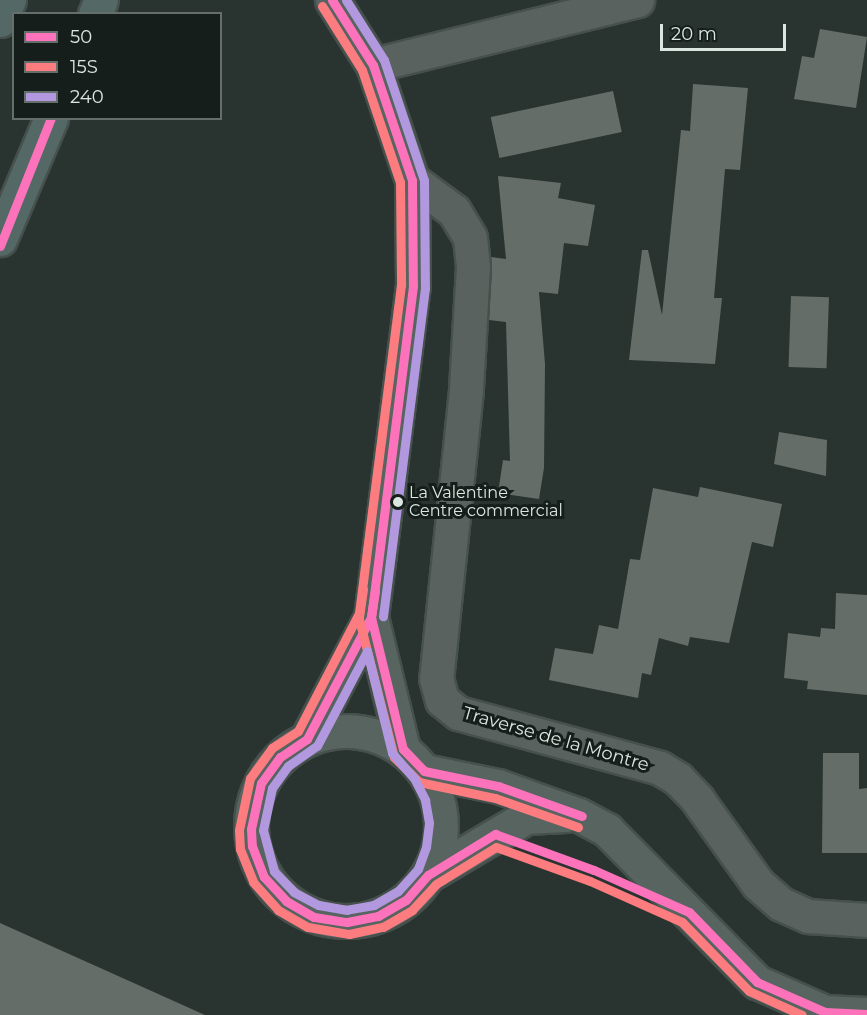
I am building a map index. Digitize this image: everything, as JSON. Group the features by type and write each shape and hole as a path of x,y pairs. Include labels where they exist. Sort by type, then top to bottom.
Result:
{"highway":[{"path":"0,20 9,0"},
{"path":"0,239 50,120"},
{"path":"0,246 16,202"}],"street":[{"path":"307,739 371,617 413,286 412,180 373,65 332,0"},
{"path":"373,65 637,0"},
{"name":"Traverse de la Montre","path":"412,180 454,211 470,238 473,267 465,400 436,678 442,700 458,713 660,768 678,779 697,799 758,884 781,904 808,916 867,920"},
{"path":"371,617 413,760 437,796 441,823 438,850 428,875"},
{"path":"579,815 526,817 428,875 406,900 378,916 347,922 314,917 286,901 272,885 252,846 251,814 261,783 280,757 307,739 340,730 373,734 413,760 498,786 579,815 607,830 758,982 825,1012 867,1014"}],"building":[{"path":"820,29 867,37 856,108 794,99 802,56 814,58"},
{"path":"693,84 748,88 740,170 725,169 714,298 722,298 715,364 629,360 642,250 648,250 662,315 681,130 690,131"},
{"path":"613,91 622,132 499,158 491,117"},
{"path":"498,176 561,183 558,198 595,205 588,246 564,243 558,294 539,292 545,364 544,468 539,499 498,493 503,460 510,461 506,322 489,320 491,257 506,259"},
{"path":"791,296 829,297 826,368 789,367"},
{"path":"779,432 827,440 826,476 774,464"},
{"path":"700,487 782,504 773,547 752,542 729,643 690,637 688,646 659,638 651,675 642,673 638,698 549,680 555,648 593,654 599,625 618,629 630,559 640,560 653,488 698,497"},
{"path":"836,593 867,595 867,695 807,689 808,681 784,678 788,633 820,637 821,628 835,629"},
{"path":"823,753 859,753 859,789 867,788 867,853 822,853"},
{"path":"0,923 205,1015 0,1015"}],"transit line":[{"name":"50","path":"332,0 373,65 412,180 413,286 371,617 307,739 280,757 261,783 251,829 252,846 264,877 286,901 314,917 347,922 378,916 406,900 428,875 495,834 594,870 689,912 757,982 825,1012 867,1014"},
{"name":"240","path":"346,0 384,60 424,180 425,288 383,616"},
{"name":"15S","path":"322,6 362,70 400,182 401,285 359,613 298,731 272,748 250,778 239,830 240,849 253,882 278,910 308,927 349,934 383,927 412,910 436,884 496,847 590,881 682,922 749,991 802,1015"},
{"name":"50","path":"0,246 50,120"},
{"name":"15S","path":"363,589 359,619 394,757 419,782 495,798 578,827"},
{"name":"50","path":"375,591 371,617 403,749 424,771 498,786 582,816"},
{"name":"240","path":"367,651 392,753 414,778 425,800 429,823 426,847 418,869 398,891 374,905 347,910 318,905 294,892 274,871 263,830 272,788 288,766 317,746 367,651"}],"place":[{"name":"La Valentine Centre commercial","path":"398,502"}]}
